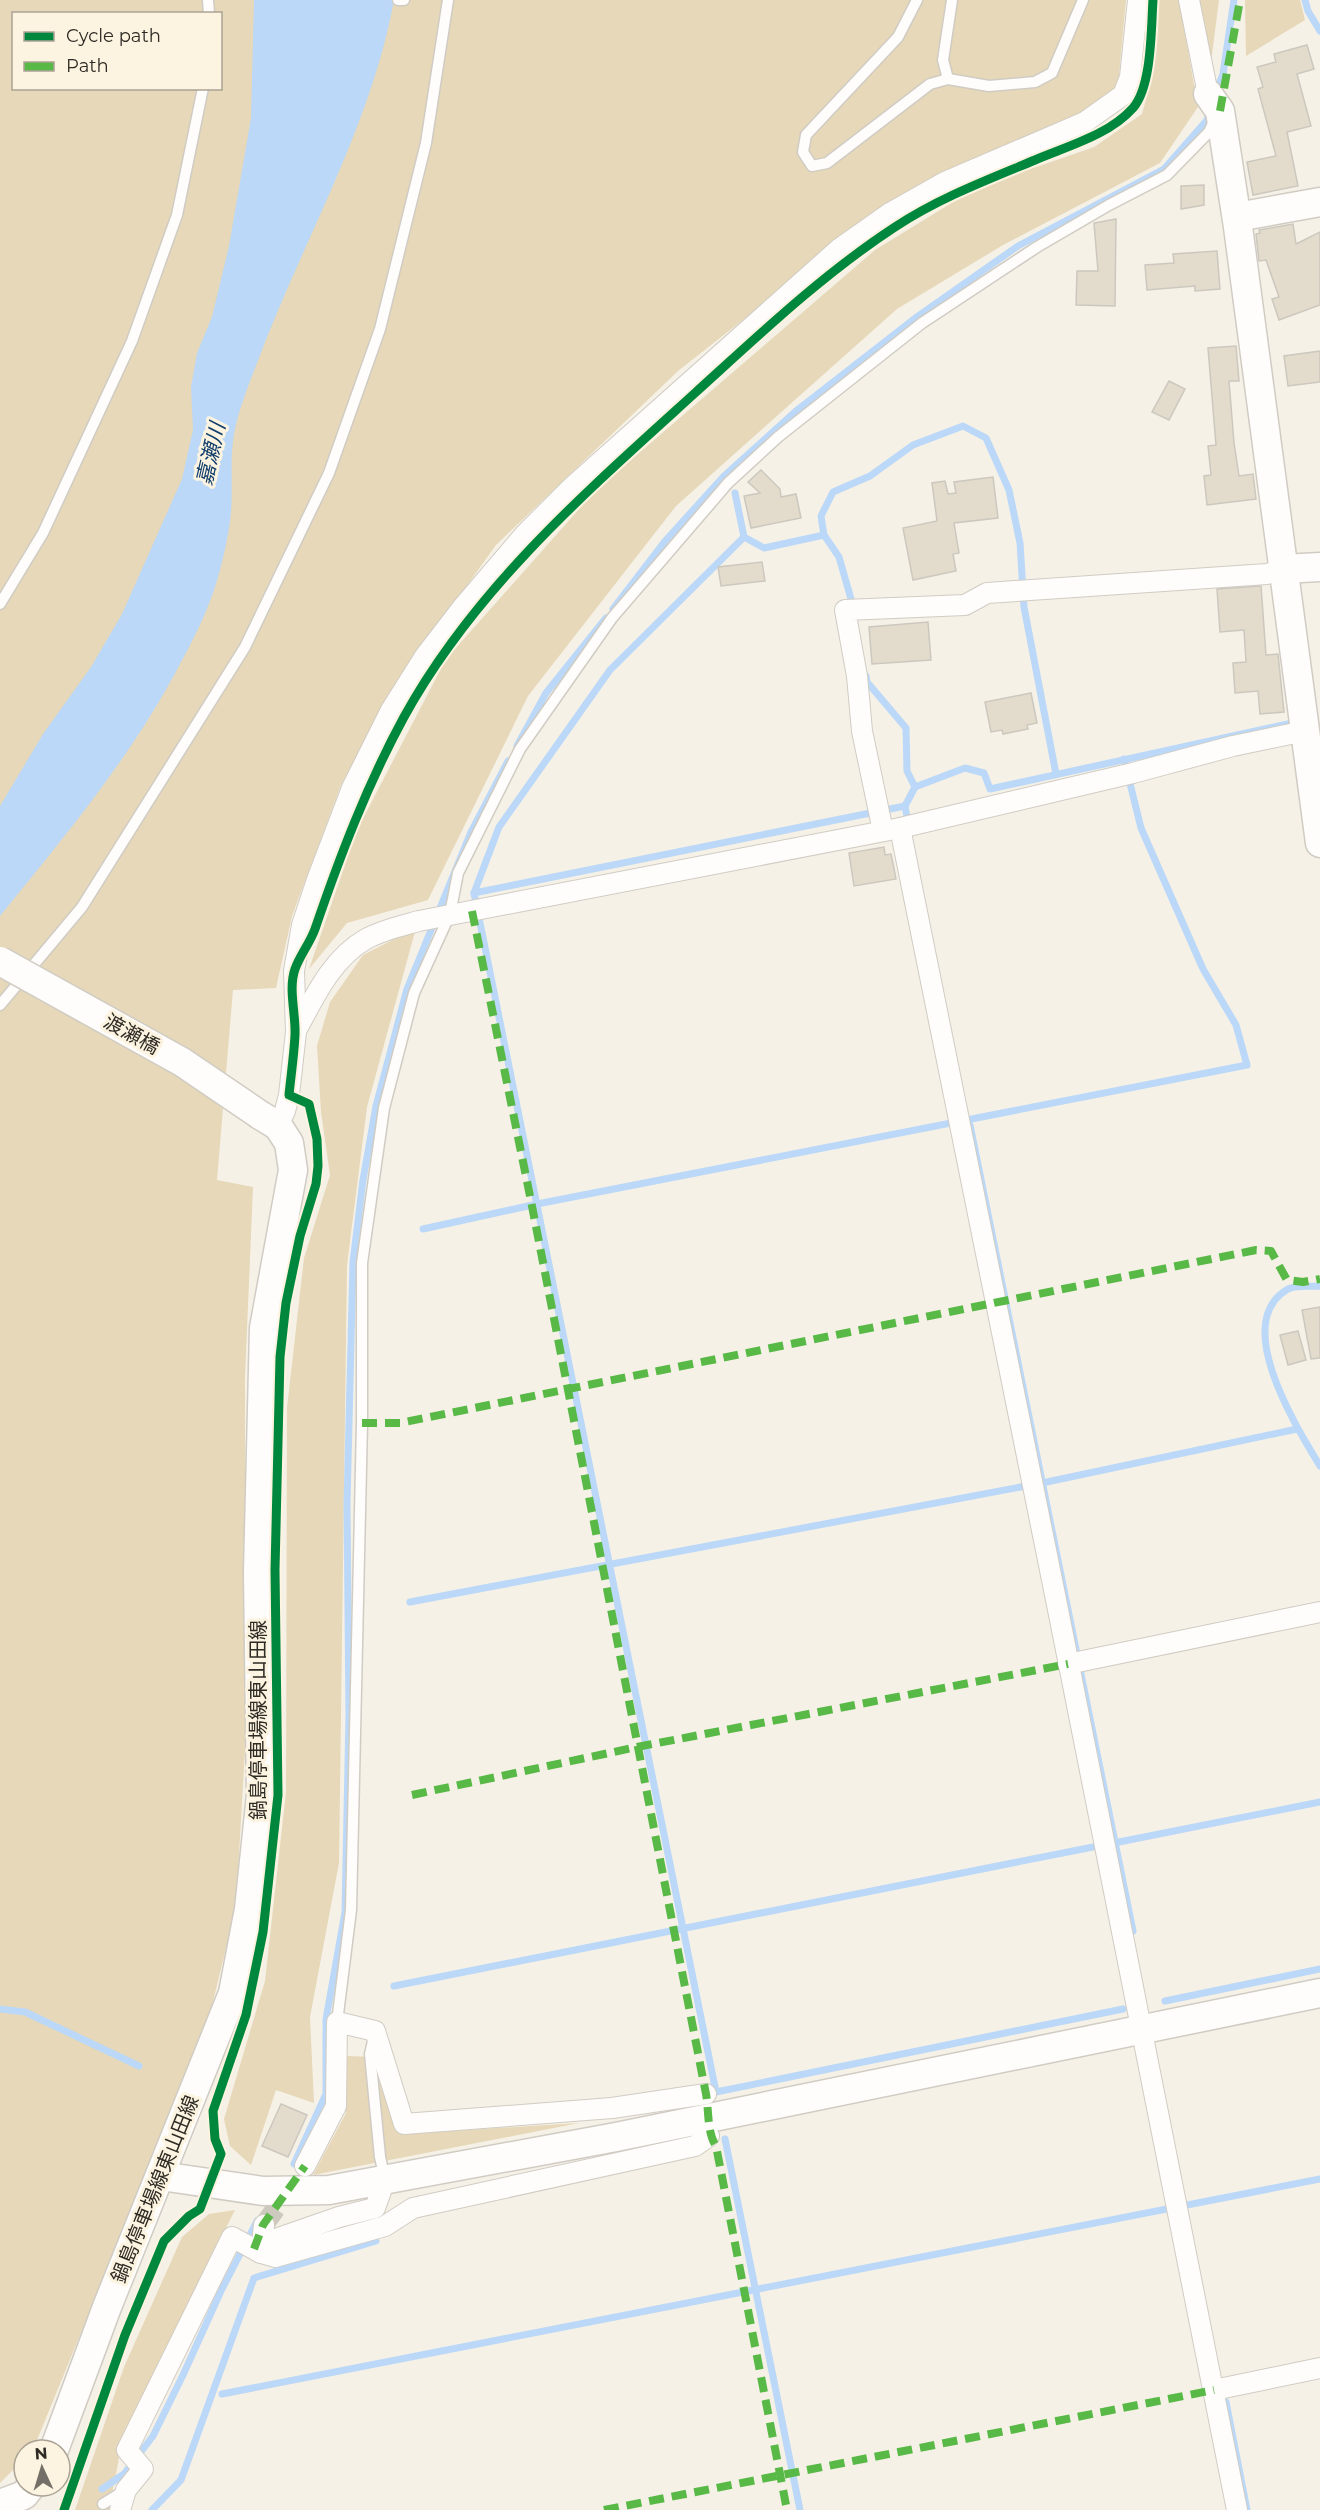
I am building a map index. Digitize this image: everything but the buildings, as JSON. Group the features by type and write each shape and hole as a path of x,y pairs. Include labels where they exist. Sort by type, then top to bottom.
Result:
{"street":[{"path":"269,1120 285,1112 289,1095 296,1032 294,970 302,926 352,788 391,710 425,656 462,608 525,534 572,487 839,249 890,213 945,182 1086,122 1123,95 1130,77 1138,0"},
{"path":"1190,0 1214,102 1237,217 1320,843"},
{"path":"1237,217 1320,202"},
{"path":"1237,2510 1223,2389 1178,2207 1105,1844 1076,1662 1034,1485 958,1121 892,821 862,731 852,609 965,604 987,593 1267,574 1283,569 1320,567"},
{"path":"296,1032 320,986 345,954 366,939 419,921 892,821 1127,775 1233,746 1304,722"},
{"name":"渡瀬橋","path":"0,961 182,1062 269,1120"},
{"name":"鍋島停車場線東山田線","path":"58,2438 107,2307 233,1993 249,1909 261,1795 258,1572 264,1329 293,1170 289,1143 269,1120"},
{"path":"1076,1662 1320,1612"},
{"path":"161,2176 263,2191 329,2190 616,2137 1320,1993"},
{"path":"305,2166 336,2106 338,2022 375,2031 404,2124 612,2108 706,2094"},
{"path":"112,2507 144,2469 127,2450 232,2237 257,2251 275,2257 385,2226 413,2208 695,2146 709,2136"},
{"path":"257,2251 273,2240 339,2217 375,2208 385,2180"},
{"path":"257,2251 264,2225"},
{"path":"1223,2389 1320,2368"}],"lane":[{"path":"398,0 404,0"},
{"path":"0,1005 82,907 245,647 329,473 380,329 426,143 448,0"},
{"path":"917,0 898,36 806,135 803,152 812,166 827,163 930,84 948,79 989,86 1035,82 1052,73 1083,0"},
{"path":"948,79 943,60 952,0"},
{"path":"0,604 44,533 132,341 177,216 203,90"},
{"path":"338,2022 351,1910 362,1424 362,1263 384,1108 414,993 450,914 458,873 520,749 612,618 728,483 778,437 922,323 1037,247 1109,205 1167,175 1209,132 1214,102"},
{"path":"375,2031 370,2054 380,2157 385,2180"}],"shaded area":[{"path":"0,0 1126,0 1118,85 1096,109 871,219 678,371 496,545 398,682 341,785 292,916 276,988 233,990 217,1180 253,1187 245,1377 245,1750 236,1907 208,2022 38,2438 12,2438 12,2471 0,2483"},
{"path":"1156,0 1179,0 1198,107 1160,163 1003,245 897,309 676,506 528,696 428,900 347,923 309,969 357,830 446,659 596,490 875,250 976,188 1094,147 1142,114 1153,73"},
{"path":"1196,0 1219,0 1210,70"},
{"path":"1245,0 1300,0 1305,20 1246,56"},
{"path":"416,928 367,1107 347,1265 339,1863 310,2017 314,2103 276,2090 251,2165 230,2146 224,2119 265,1981 286,1792 287,1408 304,1258 330,1175 321,1112 317,1046 330,1002 363,955"},
{"path":"346,2056 374,2057 403,2134 579,2123 313,2175 346,2113"},
{"path":"235,2210 124,2432 109,2510 75,2510 124,2367 182,2237 209,2214"}],"water":[{"name":"嘉瀬川","path":"254,0 394,0 383,48 351,142 291,279 240,410 233,445 228,533 216,583 203,618 141,731 96,795 0,916 0,806 43,734 91,667 122,614 182,479 193,430 191,387 197,353 212,317 229,246 251,118"}],"waterway":[{"path":"1216,92 1223,74 1234,0"},
{"path":"1305,0 1308,11 1320,31"},
{"path":"613,609 666,540 724,476 796,411 918,316 1018,246 1164,169 1207,120 1209,113"},
{"path":"824,535 821,516 833,492 870,476 913,445 963,426 986,438 1009,490 1020,543 1024,607 1056,774"},
{"path":"735,493 744,537 764,548 824,535 839,557 853,606"},
{"path":"474,893 499,827 610,670 744,537"},
{"path":"517,746 546,693 606,618"},
{"path":"866,676 867,682 906,728 907,771 915,787 905,806 908,823"},
{"path":"915,787 965,768 984,773 990,789 1297,722"},
{"path":"423,1229 537,1204 1247,1065 1236,1025 1203,969 1141,828 1124,759"},
{"path":"294,2164 326,2094 326,2019 345,1912 349,1715 347,1503 353,1262 363,1180 376,1106 407,989 471,832 508,761"},
{"path":"905,806 474,893 716,2092 1123,2009"},
{"path":"970,1125 1133,1931"},
{"path":"1320,1286 1288,1289 1272,1305 1265,1325 1267,1349 1284,1402 1320,1466"},
{"path":"410,1602 1042,1483 1297,1429"},
{"path":"1114,1843 1320,1802"},
{"path":"394,1986 1103,1845"},
{"path":"1165,2001 1320,1969"},
{"path":"0,2009 25,2012 139,2066"},
{"path":"725,2139 800,2510"},
{"path":"222,2394 1320,2179"},
{"path":"102,2489 124,2474 153,2436 221,2291 257,2221"},
{"path":"152,2510 181,2480 254,2278 376,2241"},
{"path":"1226,2402 1247,2510"}],"tunnel":[{"path":"264,2225 294,2183"}],"marked path":[{"path":"1220,111 1240,0"},
{"path":"472,911 530,1196 706,2094 710,2128 716,2146 787,2510"},
{"path":"362,1423 400,1423 1256,1250 1271,1251 1287,1280 1303,1282 1320,1279"},
{"path":"412,1795 637,1747 1068,1664"},
{"path":"254,2249 263,2225 305,2166"},
{"path":"604,2510 1214,2390"}],"cycle path":[{"path":"64,2510 125,2335 164,2241 189,2216 200,2209 221,2154 215,2139 213,2111 246,2015 263,1932 278,1795 275,1570 280,1357 286,1303 300,1236 316,1184 318,1166 317,1139 309,1104 289,1095 295,1035 292,985 295,969 313,934 366,795 404,717 432,670 499,583 614,466 767,327 842,265 895,227 963,190 1100,133 1133,108 1144,86 1147,72 1153,0"}]}
